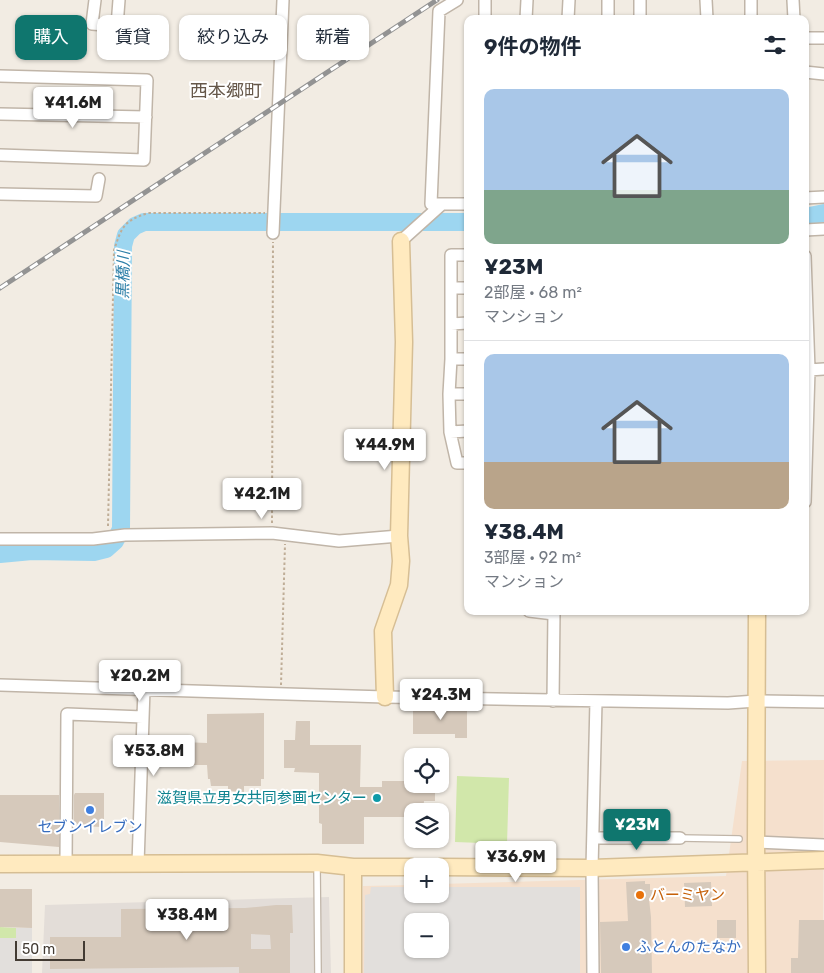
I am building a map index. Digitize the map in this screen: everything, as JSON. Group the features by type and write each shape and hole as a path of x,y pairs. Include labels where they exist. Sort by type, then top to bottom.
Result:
{"street":[{"path":"95,0 92,24 117,26 119,0"},
{"path":"273,232 284,0"},
{"path":"457,0 439,11 431,204 464,204"},
{"path":"485,0 485,15"},
{"path":"526,15 527,0"},
{"path":"568,15 569,0"},
{"path":"608,0 608,15"},
{"path":"640,0 640,15"},
{"path":"706,0 707,15"},
{"path":"751,0 751,15"},
{"path":"793,0 794,15"},
{"path":"809,38 824,38"},
{"path":"809,72 824,74"},
{"path":"0,76 147,80 144,160 0,155"},
{"path":"0,114 146,117"},
{"path":"0,194 96,196 99,179"},
{"path":"809,198 824,197"},
{"path":"385,697 383,631 399,585 401,561 399,536 404,342 401,241 441,204"},
{"path":"809,230 824,229"},
{"path":"464,254 451,255 449,394 450,432 457,464 464,463"},
{"path":"451,288 464,288"},
{"path":"451,324 464,324"},
{"path":"451,359 464,359"},
{"path":"809,370 824,369"},
{"path":"449,394 464,394"},
{"path":"450,432 464,431"},
{"path":"0,539 93,539 125,535 278,534 338,540 399,536"},
{"path":"553,701 554,615"},
{"path":"757,615 757,973"},
{"path":"0,685 553,701 824,702"},
{"path":"138,864 144,689"},
{"path":"593,973 592,868 596,701"},
{"path":"66,864 67,714 143,717"},
{"path":"593,838 680,838"},
{"path":"756,842 824,845"},
{"path":"449,867 592,868 824,860"},
{"path":"0,864 317,863 404,867"},
{"path":"353,866 353,973"}],"lane":[{"path":"680,838 739,839"},
{"path":"317,863 318,973"}],"path":[{"path":"105,537 109,524 114,250 121,229 133,218 148,213 273,215"},
{"path":"273,232 278,534 286,550 281,694"}],"shaded area":[{"path":"824,760 823,973 362,973 363,886 404,885 404,903 449,903 449,884 726,876 742,761"},
{"path":"371,887 404,887 404,903 449,903 449,887 580,887 580,973 364,973 365,895 370,894"},
{"path":"329,897 331,973 42,973 45,905"},
{"path":"16,928 32,928 32,973 0,973 0,938 16,938"}],"green space":[{"path":"457,776 509,778 507,844 455,842"},
{"path":"0,927 16,928 16,938 0,938"}],"building":[{"path":"413,707 467,708 467,738 455,738 455,734 413,734"},
{"path":"264,713 264,779 261,779 261,786 244,786 244,792 228,791 228,786 211,786 210,779 208,779 207,765 182,765 182,742 207,743 207,714"},
{"name":"滋賀県立男女共同参画センター","path":"296,721 310,721 310,745 361,745 360,787 382,787 382,781 404,781 404,793 435,793 435,801 404,803 404,817 364,817 364,844 322,844 322,824 319,823 319,773 294,772 295,768 284,768 284,740 295,740"},
{"name":"セブンイレブン","path":"75,793 104,793 104,827 74,826"},
{"path":"0,795 59,795 59,847 0,842"},
{"name":"ふとんのたなか","path":"645,881 645,884 650,884 650,890 654,890 654,899 649,899 652,973 601,973 600,922 628,921 626,882"},
{"path":"711,882 712,906 685,907 684,883"},
{"path":"0,889 32,889 32,928 0,927"},
{"path":"292,905 293,933 290,933 290,973 239,973 239,967 50,969 50,937 121,937 121,909 245,908","holes":["251,934 270,935 271,949 251,949"]},
{"path":"717,920 736,920 736,938 717,938"},
{"path":"799,920 824,920 824,973 791,973 791,958 798,958"}],"waterway":[{"name":"黒橋川","path":"809,216 824,213"},
{"name":"黒橋川","path":"0,554 32,551 94,552 106,549 115,541 121,529 123,246 126,235 135,226 144,222 464,222"}],"railway":[{"path":"0,288 437,0"}],"place":[{"name":"滋賀県立男女共同参画センター","path":"377,798"},
{"name":"セブンイレブン","path":"90,810"},
{"name":"バーミヤン","path":"640,895"},
{"name":"ふとんのたなか","path":"626,947"}],"district":[{"name":"西本郷町","path":"226,91"}]}
